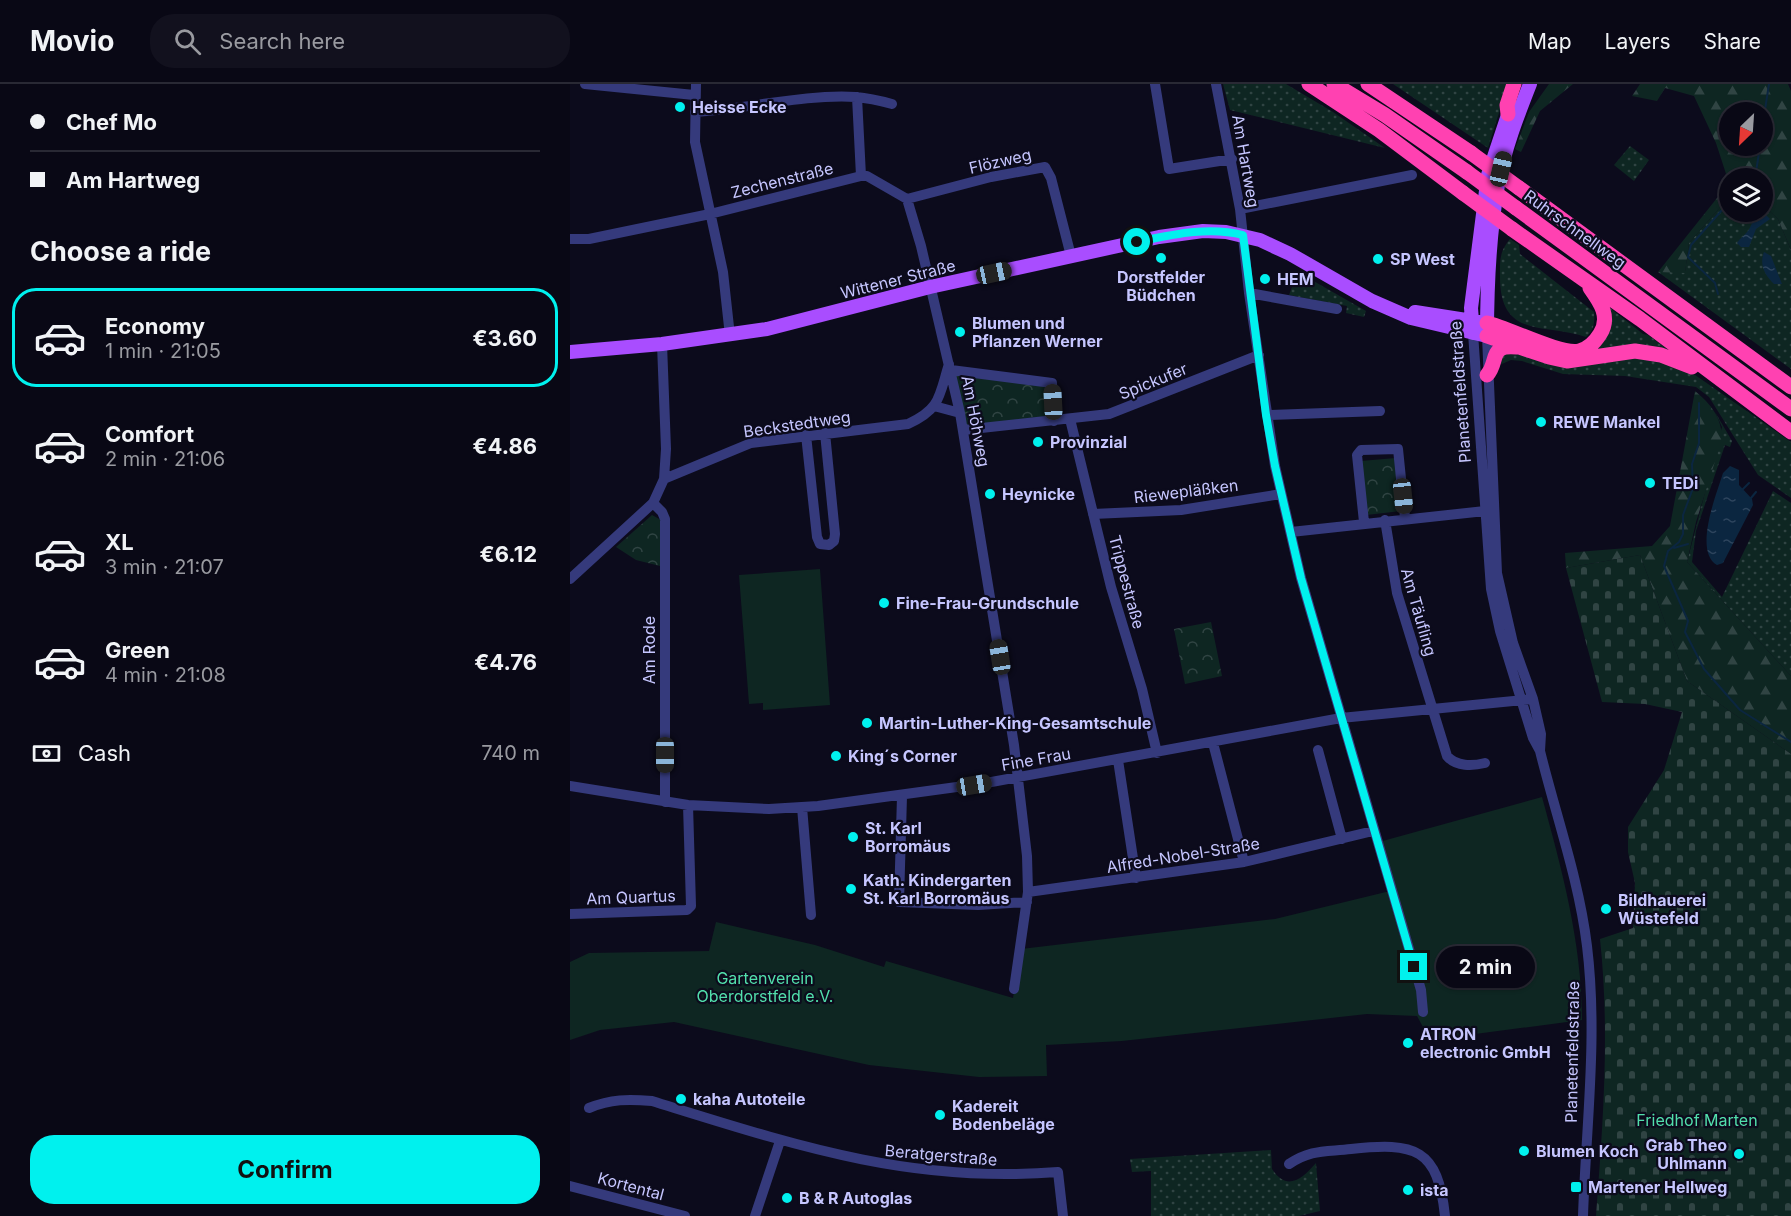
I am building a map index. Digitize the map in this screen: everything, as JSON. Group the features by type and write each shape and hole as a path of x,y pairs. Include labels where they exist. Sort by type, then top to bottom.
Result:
{"highway":[{"path":"1309,84 1379,130 1512,229 1640,319 1791,432"},
{"name":"Ruhrschnellweg","path":"1334,84 1385,115 1467,172 1791,410"},
{"name":"Ruhrschnellweg","path":"1368,84 1520,188 1791,387"},
{"path":"1378,84 1391,98"},
{"path":"1508,114 1507,105 1514,84"},
{"path":"1479,328 1572,352 1585,349 1598,338 1605,322 1599,301 1580,277"},
{"path":"1479,328 1522,347 1567,361 1625,352 1649,352 1672,358 1720,380"},
{"path":"1487,375 1498,351 1505,346 1522,347"}],"main road":[{"name":"Planetenfeldstraße","path":"1479,328 1473,287 1488,175 1520,84"},
{"name":"Planetenfeldstraße","path":"1479,328 1498,184 1505,155 1530,84"},
{"name":"Wittener Straße","path":"570,352 730,336 825,315 930,287 1191,232 1226,232 1243,235 1290,254 1356,294 1412,318 1479,328"},
{"path":"1444,315 1460,309 1473,287"},
{"name":"Wittener Straße","path":"1395,310 1444,315 1479,328"}],"street":[{"path":"585,84 695,89 695,142 723,273 730,336"},
{"path":"1155,84 1169,169 1232,159"},
{"name":"Am Hartweg","path":"1216,84 1240,209 1266,415 1281,494 1341,718 1421,990 1423,1012"},
{"path":"695,112 732,110 798,99 856,97 892,104"},
{"path":"856,97 861,176 867,176 907,199 930,287"},
{"name":"Flözweg","path":"907,199 991,177 1045,167 1051,178 1071,256"},
{"path":"1240,209 1412,175"},
{"name":"Zechenstraße","path":"570,239 589,239 710,214 861,176"},
{"name":"Am Höhweg","path":"930,287 960,413 1018,777 1027,856 1028,897 1014,989"},
{"path":"1249,293 1337,309"},
{"name":"Planetenfeldstraße","path":"1479,328 1487,375 1497,573 1527,700 1533,738 1540,751 1577,891 1590,974 1592,1060 1583,1216"},
{"name":"Planetenfeldstraße","path":"1479,328 1485,511 1494,604 1527,700"},
{"path":"570,579 652,503 664,479 666,449 662,344"},
{"name":"Spickufer","path":"963,430 1109,414 1259,355"},
{"path":"960,413 934,406 950,366 1052,383 1054,421"},
{"name":"Beckstedtweg","path":"664,479 751,443 908,423 928,414 934,406"},
{"path":"1266,415 1380,411"},
{"name":"Trippestraße","path":"1070,419 1157,753"},
{"path":"806,435 817,537 820,544 829,545 834,541 835,534 825,434"},
{"path":"1364,522 1357,455 1361,450 1398,449 1405,518"},
{"name":"Riewepläßken","path":"1093,514 1181,510 1281,494"},
{"name":"Am Rode","path":"652,503 662,512 665,519 665,802"},
{"path":"1291,532 1364,522 1485,511"},
{"name":"Am Täufling","path":"1385,520 1397,593 1433,710"},
{"name":"Fine Frau","path":"570,786 688,805 769,809 802,807 902,796 1018,777 1341,718 1527,700"},
{"path":"1433,710 1449,759 1473,766 1485,763"},
{"path":"1213,743 1244,862"},
{"path":"1318,750 1342,839"},
{"path":"1118,760 1136,878"},
{"name":"Alfred-Nobel-Straße","path":"902,796 899,902 978,905 1244,862 1373,831"},
{"name":"Am Quartus","path":"570,914 687,910 691,906 688,805"},
{"path":"802,807 806,908"},
{"name":"Beratgerstraße","path":"589,1108 607,1101 626,1098 652,1101 780,1141 868,1163 918,1171 1011,1176 1058,1172 1063,1216"},
{"path":"755,1216 780,1141"},
{"path":"1289,1164 1305,1153 1382,1145 1405,1148 1423,1156 1434,1168 1441,1183 1445,1216"},
{"name":"Kortental","path":"570,1186 685,1216"}],"green space":[{"path":"1223,84 1286,84 1333,112 1385,148 1230,110"},
{"path":"1393,84 1508,84 1488,148"},
{"path":"1549,84 1573,84 1540,111 1521,152 1515,149 1529,112"},
{"path":"1640,84 1788,84 1791,91 1791,250 1778,219 1773,214 1773,168 1724,168 1720,156 1773,156 1773,102 1719,102 1719,152 1694,96 1665,88 1657,101 1632,96"},
{"path":"1630,146 1649,160 1634,181 1614,165"},
{"path":"1719,196 1719,208 1689,243 1685,273 1658,272"},
{"path":"1719,208 1719,222 1773,222 1773,214 1778,219 1791,250 1791,369 1658,272 1685,272 1689,243"},
{"path":"1510,239 1519,245 1520,254 1594,312 1593,326 1586,337 1527,325 1516,320 1508,311 1502,297 1500,266 1502,253"},
{"path":"1303,275 1366,311 1364,317 1346,313 1347,306 1289,295 1292,287"},
{"path":"1605,304 1643,334 1648,335 1674,354 1588,351"},
{"path":"1505,353 1647,357 1688,370 1791,442 1791,498 1758,475 1709,397 1696,387 1625,376 1563,374 1522,361 1511,360 1497,366"},
{"path":"951,370 1052,383 1054,421 963,430"},
{"path":"1695,391 1706,401 1718,418 1722,439 1696,522 1687,562 1791,676 1791,754 1687,681 1640,555 1566,568 1565,553 1652,546 1670,526"},
{"path":"1715,412 1732,441 1730,447 1725,445 1696,531 1692,562 1722,597 1773,491 1791,503 1791,676 1687,562 1722,427"},
{"path":"1396,458 1401,511 1366,515 1361,461"},
{"path":"652,515 661,520 660,566 636,560 616,547"},
{"name":"Friedhof Marten","path":"1640,555 1687,681 1791,754 1791,1216 1596,1216 1605,1043 1600,939 1633,928 1635,883 1628,852 1628,827 1664,770 1682,712 1645,704 1602,702 1566,568"},
{"path":"820,569 830,705 763,710 763,703 749,704 739,575"},
{"path":"1211,622 1222,676 1185,684 1174,629"},
{"name":"Gartenverein Oberdorstfeld e.V.","path":"1542,797 1570,907 1579,963 1582,1020 1430,1040 1417,1016 1367,1014 1122,1041 1046,1045 1047,1076 979,1077 869,1065 674,1022 600,1030 570,1040 570,962 589,953 709,951 716,922 815,945 884,967 886,961 1013,998 1021,949 1275,919 1390,891 1379,842"},
{"path":"1271,1150 1272,1169 1283,1180 1294,1181 1300,1178 1316,1163 1320,1211 1299,1216 1151,1216 1151,1171 1132,1172 1130,1159"}],"water":[{"path":"1752,222 1766,222 1756,229 1749,247 1741,247 1737,243"},
{"path":"1764,252 1771,256 1782,284 1774,284 1766,273 1762,261"},
{"path":"1730,466 1739,470 1739,485 1752,499 1753,505 1723,563 1717,565 1710,558 1707,535 1712,507 1723,473"}],"waterway":[{"path":"1766,102 1769,84"},
{"path":"1757,168 1758,156"},
{"path":"1718,294 1715,283 1688,257 1691,245 1719,213"},
{"path":"1699,403 1699,443 1692,464 1693,488 1683,515 1683,534 1679,542 1668,551 1664,566 1688,621 1685,632 1704,669 1740,710 1791,742"},
{"path":"1742,490 1749,483"},
{"path":"1751,498 1756,492"},
{"path":"1674,548 1688,544"}],"place":[{"name":"Heisse Ecke","path":"680,107"},
{"name":"Dorstfelder Büdchen","path":"1161,258"},
{"name":"SP West","path":"1378,259"},
{"name":"HEM","path":"1265,279"},
{"name":"Blumen und Pflanzen Werner","path":"960,332"},
{"name":"REWE Mankel","path":"1541,422"},
{"name":"Provinzial","path":"1038,442"},
{"name":"TEDi","path":"1650,483"},
{"name":"Heynicke","path":"990,494"},
{"name":"Fine-Frau-Grundschule","path":"884,603"},
{"name":"Martin-Luther-King-Gesamtschule","path":"867,723"},
{"name":"King´s Corner","path":"836,756"},
{"name":"St. Karl Borromäus","path":"853,837"},
{"name":"Kath. Kindergarten St. Karl Borromäus","path":"851,889"},
{"name":"Bildhauerei Wüstefeld","path":"1606,909"},
{"name":"ATRON electronic GmbH","path":"1408,1043"},
{"name":"kaha Autoteile","path":"681,1099"},
{"name":"Kadereit Bodenbeläge","path":"940,1115"},
{"name":"Blumen Koch","path":"1524,1151"},
{"name":"Grab Theo Uhlmann","path":"1739,1154"},
{"name":"Martener Hellweg","path":"1576,1187"},
{"name":"ista","path":"1408,1190"},
{"name":"B & R Autoglas","path":"787,1198"}],"route":[{"path":"1137,242 1173,234 1203,231 1243,235 1266,415 1275,466 1301,578 1414,967"}]}
